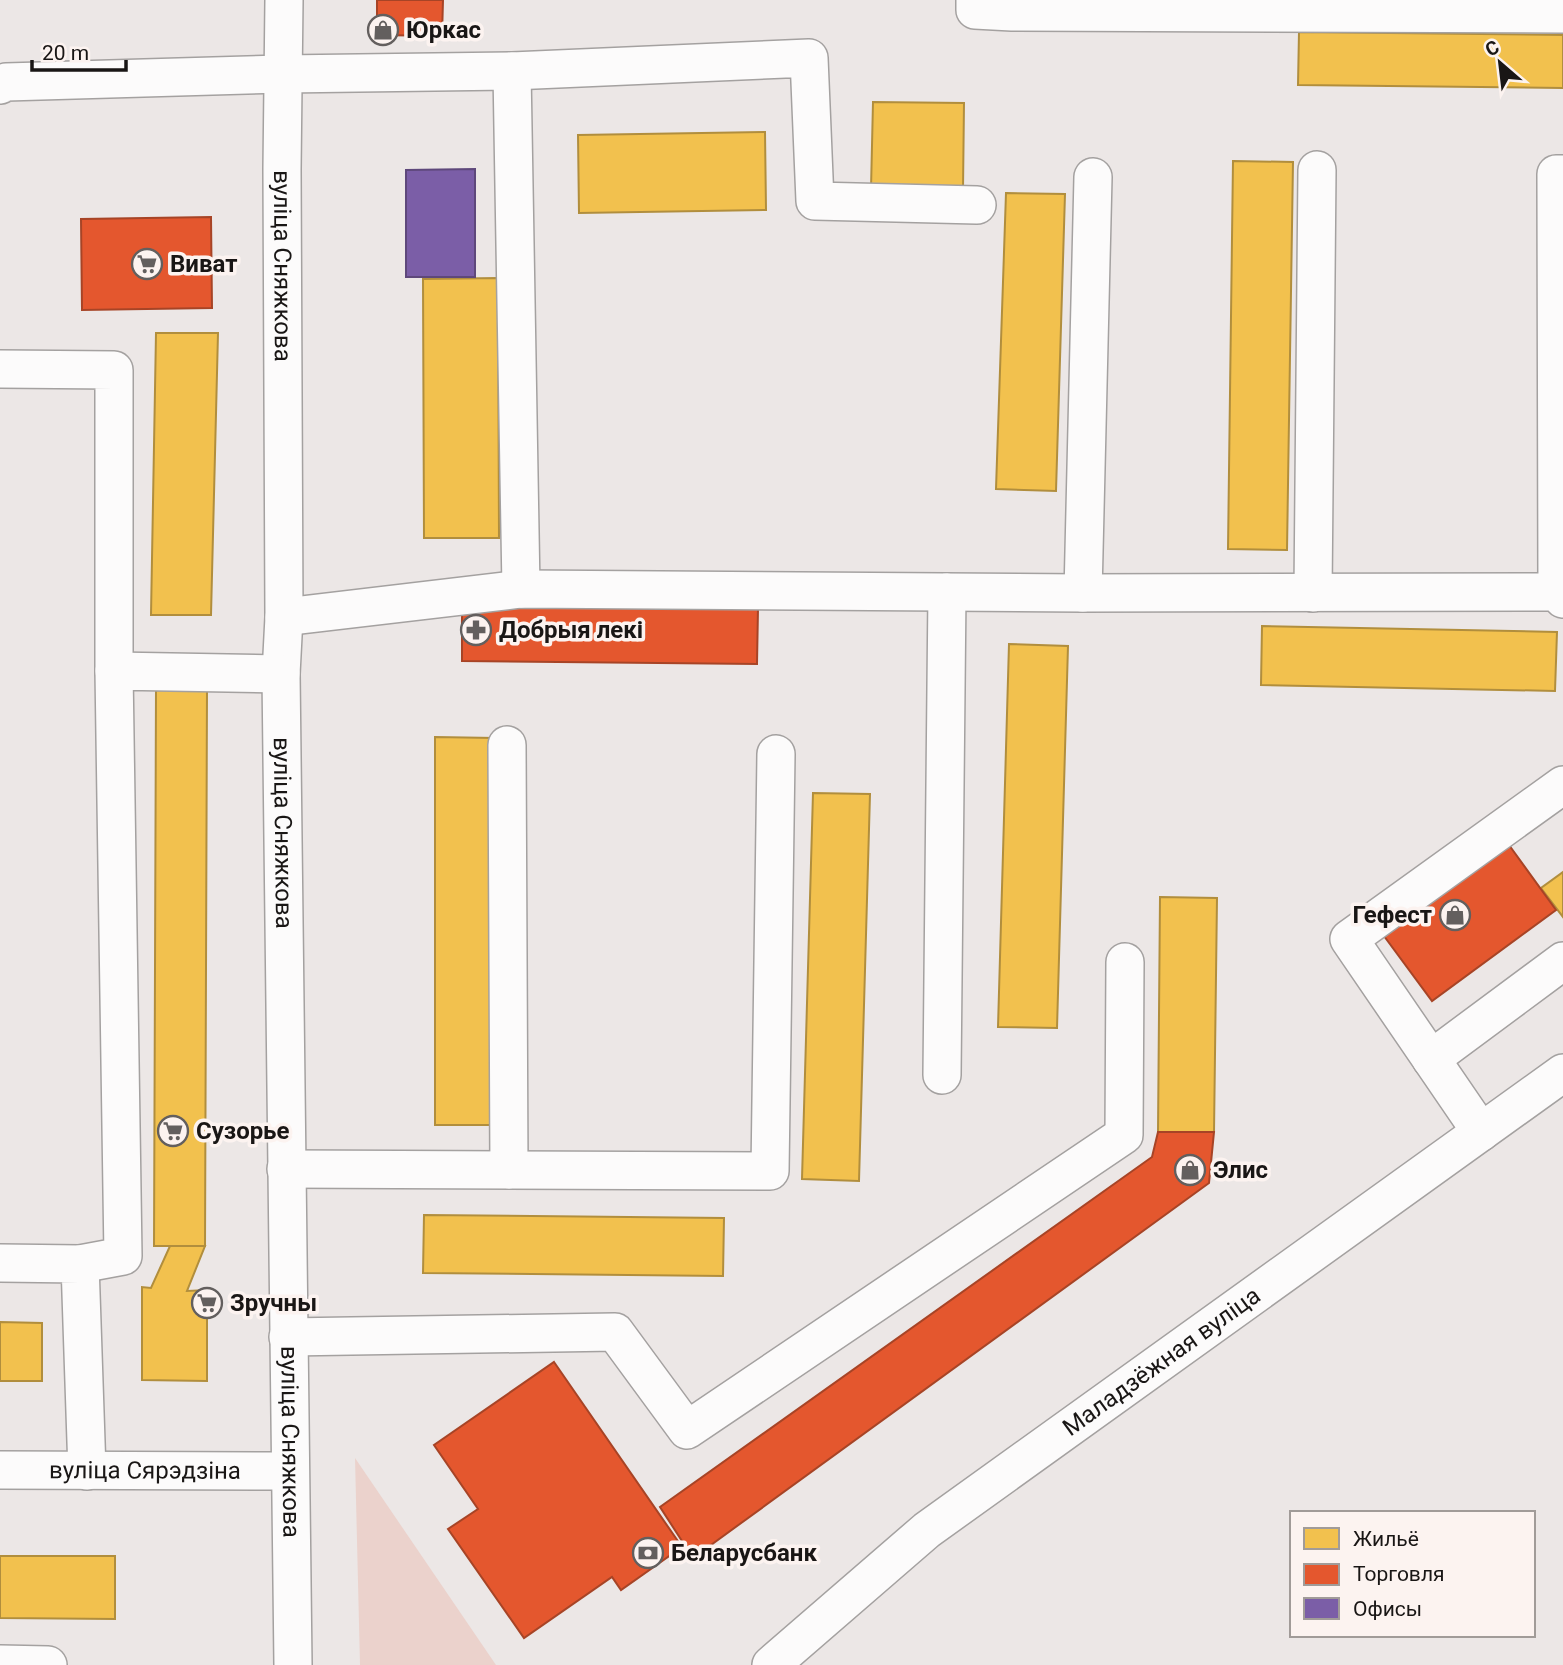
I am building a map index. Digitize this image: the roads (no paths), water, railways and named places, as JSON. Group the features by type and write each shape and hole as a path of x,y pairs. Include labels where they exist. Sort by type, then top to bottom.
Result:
{"street":[{"name":"вуліца Сняжкова","path":"284,0 284,617 281,674 293,1665"},
{"path":"975,0 975,10 1012,12 1563,14"},
{"path":"0,85 6,82 283,74 512,72 809,58 815,201 977,205"},
{"path":"512,72 521,589"},
{"path":"1313,593 1317,170"},
{"path":"284,617 521,589 1560,595 1556,174 1563,174"},
{"path":"1083,593 1093,177"},
{"path":"0,369 114,370 114,671 122,1256 80,1264 0,1263"},
{"path":"942,1075 947,592"},
{"path":"114,671 281,674"},
{"path":"507,745 509,1170"},
{"path":"286,1169 770,1171 776,754"},
{"path":"1481,1132 1349,939 1563,785"},
{"path":"1431,1059 1563,961"},
{"path":"288,1337 615,1332 687,1430 1124,1135 1125,962"},
{"name":"Маладзёжная вуліца","path":"771,1665 927,1530 1563,1073"},
{"path":"80,1264 87,1471"},
{"name":"вуліца Сярэдзіна","path":"0,1470 290,1471"},
{"path":"0,1664 55,1665"}],"place":[{"name":"Юркас","path":"383,30"},
{"name":"Виват","path":"147,264"},
{"name":"Добрыя лекі","path":"476,630"},
{"name":"Гефест","path":"1455,915"},
{"name":"Сузорье","path":"173,1131"},
{"name":"Элис","path":"1190,1170"},
{"name":"Зручны","path":"207,1303"},
{"name":"Беларусбанк","path":"648,1553"}]}
